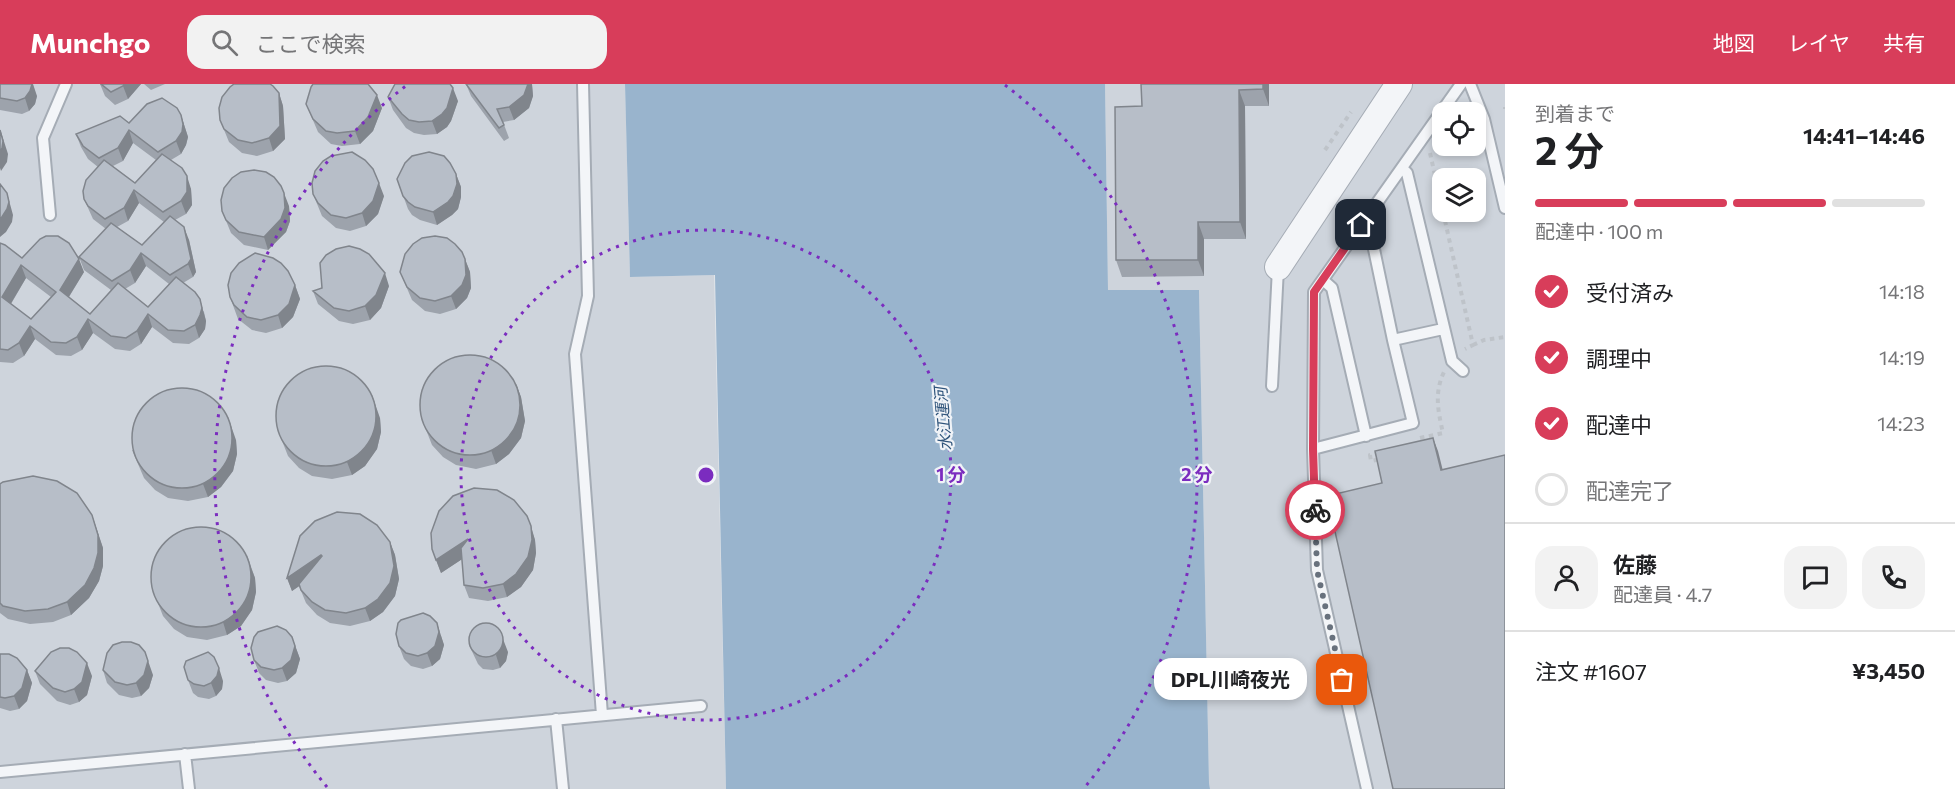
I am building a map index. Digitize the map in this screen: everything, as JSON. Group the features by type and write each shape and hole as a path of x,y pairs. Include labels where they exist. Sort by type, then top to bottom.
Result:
{"street":[{"path":"1278,267 1399,84"}],"lane":[{"path":"50,215 43,138 66,84"},
{"path":"583,84 588,296 575,354 602,715"},
{"path":"1367,789 1317,570 1313,449 1314,292 1461,84"},
{"path":"1470,84 1484,119 1505,208"},
{"path":"1402,168 1407,173 1452,361 1463,371"},
{"path":"1313,449 1413,423 1370,230 1361,225"},
{"path":"1272,386 1278,267"},
{"path":"1323,280 1332,288 1366,436"},
{"path":"1393,340 1443,329"},
{"path":"0,772 701,706"},
{"path":"556,719 563,789"},
{"path":"185,754 189,789"}],"path":[{"path":"1325,150 1357,103"},
{"path":"1429,148 1433,168"},
{"path":"1445,222 1473,345"},
{"path":"1417,439 1443,432 1437,405 1438,389 1442,375 1452,361 1461,352 1484,340 1505,337"},
{"path":"1365,450 1376,448"}],"shaded area":[{"path":"0,84 625,84 630,277 714,275 726,789 0,789"},
{"path":"1105,84 1505,84 1505,789 1210,789 1199,290 1108,290"}],"water":[{"name":"水江運河","path":"625,84 1105,84 1108,290 1199,290 1210,789 726,789 715,275 630,277"}],"building":[{"path":"0,84 32,84 25,98 17,101 0,98"},
{"path":"101,84 125,84 111,92"},
{"path":"234,84 270,84 279,93 280,126 269,138 252,143 238,140 224,129 220,120 219,108 222,97"},
{"path":"313,84 368,84 377,95 368,117 355,131 337,133 326,131 313,119 306,104"},
{"path":"395,84 450,84 453,88 447,108 442,114 432,121 419,122 409,120 388,97"},
{"path":"466,84 528,84 524,95 509,107 497,109 504,125 499,128"},
{"path":"1141,84 1263,84 1263,89 1239,90 1240,222 1198,222 1198,260 1116,260 1115,107 1142,106"},
{"path":"162,98 177,108 183,124 182,132 176,141 158,152 129,130 118,148 99,158 83,146 76,134 120,116 129,123 147,104"},
{"path":"0,130 3,141 0,152"},
{"path":"352,152 365,160 373,169 379,183 373,201 362,213 346,218 331,215 318,203 313,194 312,183 315,171 323,161 331,156"},
{"path":"429,152 444,156 456,174 457,184 448,202 433,212 415,207 408,202 403,196 397,179 405,163 412,156"},
{"path":"162,154 182,168 187,176 187,192 181,201 163,212 134,190 124,208 105,219 88,206 83,191 86,180 104,160 135,183"},
{"path":"254,170 266,172 274,177 284,193 285,208 281,219 264,237 239,232 226,220 222,211 221,200 224,188 241,172"},
{"path":"0,184 7,193 9,202 0,220"},
{"path":"170,216 184,227 191,259 188,264 170,275 141,253 130,270 112,281 79,257 111,223 142,245"},
{"path":"46,236 58,236 69,243 79,259 60,290 90,314 118,283 148,307 176,277 200,299 202,308 195,325 184,331 168,330 148,314 137,331 126,338 111,336 88,319 77,337 66,343 51,342 30,326 19,343 8,350 0,349 0,243 22,258 40,239","holes":["21,265 56,292 31,319 2,297"]},
{"path":"435,236 447,238 462,252 466,275 462,285 451,296 435,301 420,298 407,287 400,272 405,254 413,244 422,238"},
{"path":"349,246 369,254 385,273 376,295 365,306 349,311 334,308 313,291 322,288 320,263 326,255 336,249"},
{"path":"255,253 281,263 295,285 289,304 278,315 261,320 247,317 234,305 228,285 231,273 239,263"},
{"path":"470,355 489,359 505,370 516,386 520,405 516,424 505,440 489,451 470,455 451,451 435,440 424,424 420,405 424,386 435,370 451,359"},
{"path":"326,366 345,370 361,381 372,397 376,416 372,435 361,451 345,462 326,466 307,462 291,451 280,435 276,416 280,397 291,381 307,370"},
{"path":"182,388 201,392 217,403 228,419 232,438 228,457 217,473 201,484 182,488 163,484 147,473 136,457 132,438 136,419 147,403 163,392"},
{"path":"1433,438 1441,470 1505,455 1505,789 1393,789 1327,496 1382,483 1375,451"},
{"path":"33,476 57,481 77,493 92,515 98,535 98,553 94,568 85,585 67,602 48,609 25,611 3,606 0,603 0,484"},
{"path":"474,488 497,490 514,500 527,516 531,526 532,540 528,557 516,574 503,584 483,588 464,585 461,548 468,539 436,560 432,549 431,533 439,511 453,496"},
{"path":"337,512 360,514 377,525 390,542 394,566 390,583 378,599 365,608 346,613 325,610 312,602 301,590 299,584 321,555 287,578 300,536 315,521"},
{"path":"201,527 220,531 236,542 247,558 251,577 247,596 236,612 220,623 201,627 182,623 166,612 155,596 151,577 155,558 166,542 182,531"},
{"path":"423,613 437,623 439,632 435,646 427,653 418,656 406,653 399,646 396,634 398,623"},
{"path":"486,623 498,628 503,640 498,652 486,657 474,652 469,640 474,628"},
{"path":"277,626 286,630 295,646 291,660 282,668 274,670 261,667 254,660 251,648 258,632"},
{"path":"122,642 139,645 145,652 148,661 144,675 136,683 127,685 115,682 103,670 107,653 113,645"},
{"path":"60,648 69,648 77,652 87,663 82,682 74,689 65,692 53,688 35,671 51,652"},
{"path":"208,652 214,657 219,668 217,676 211,683 204,686 194,684 188,680 184,667 186,661"},
{"path":"0,654 9,654 17,658 27,670 22,688 14,696 5,698 0,697"}],"way so far":[{"path":"1315,510 1317,570 1342,680"}],"place":[{"name":"DPL川崎夜光","path":"1342,680"}],"route":[{"path":"1315,510 1314,292 1361,225"}]}
